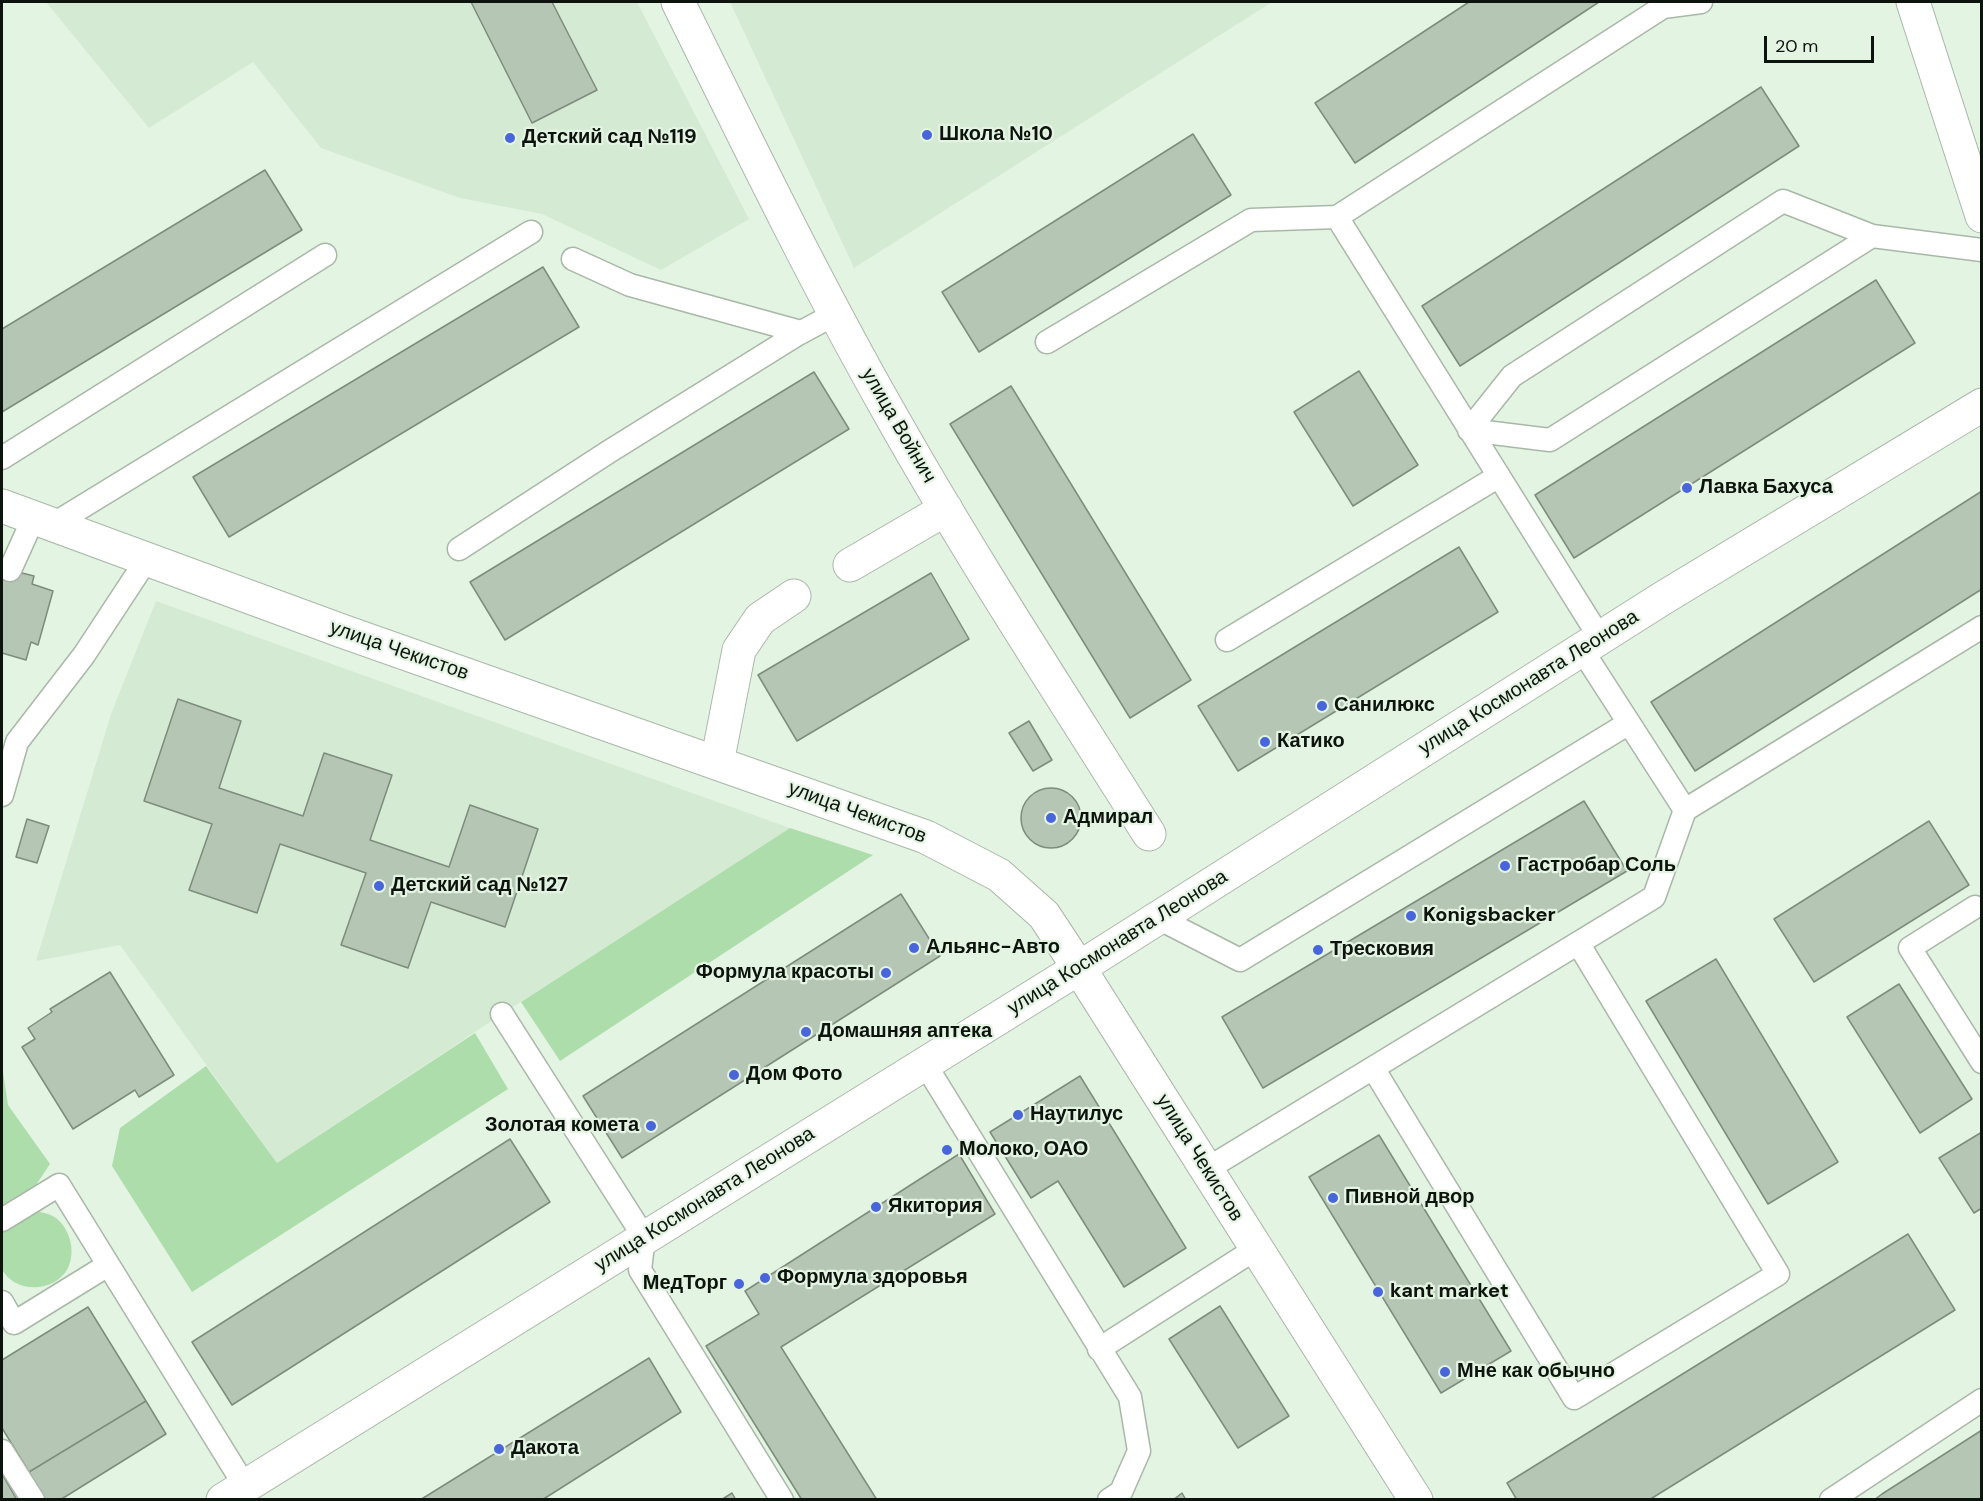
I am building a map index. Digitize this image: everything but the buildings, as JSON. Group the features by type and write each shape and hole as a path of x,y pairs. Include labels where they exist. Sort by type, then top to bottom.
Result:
{"street":[{"name":"улица Войнич","path":"678,2 804,258 889,413 946,509 1149,834"},
{"path":"1913,2 1979,196"},
{"name":"улица Космонавта Леонова","path":"234,1493 1079,968 1663,598 1982,405"},
{"name":"улица Чекистов","path":"2,506 342,631 926,837 999,875 1044,915 1416,1500"},
{"path":"850,565 946,509"},
{"path":"717,763 739,650 760,619 794,597"}],"lane":[{"path":"1047,342 1251,220 1337,217 1663,7 1701,2"},
{"path":"1469,430 1512,376 1783,201 1872,236 1982,250"},
{"path":"1337,217 1499,476 1591,644 1629,723 1685,810"},
{"path":"10,570 44,521 531,232"},
{"path":"1469,430 1550,440 1872,236"},
{"path":"2,458 325,255"},
{"path":"573,259 630,285 801,332"},
{"path":"459,549 610,451 801,332 835,314"},
{"path":"1227,640 1499,476"},
{"path":"2,795 9,740 84,655 147,559"},
{"path":"1207,1169 1654,897 1685,810 1982,627"},
{"path":"1158,918 1239,960 1629,723"},
{"path":"1975,907 1910,948 1982,1062"},
{"path":"1373,1068 1574,1398 1768,1281 1778,1274 1578,943"},
{"path":"502,1014 644,1237 640,1270 782,1500"},
{"path":"925,1064 1130,1397 1139,1451 1121,1492 1109,1500"},
{"path":"2,1220 59,1185 108,1265 234,1493"},
{"path":"1099,1349 1257,1248"},
{"path":"2,1302 14,1323 108,1265"},
{"path":"1831,1500 1982,1400"},
{"path":"2,1451 33,1500"}],"shaded area":[{"name":"Детский сад №119","path":"46,2 637,2 749,219 661,270 542,214 460,198 321,148 253,62 149,128"},
{"name":"Школа №10","path":"730,2 1272,2 854,268"},
{"name":"Детский сад №127","path":"156,601 790,828 277,1163 120,945 36,961 111,714"}],"green space":[{"path":"790,828 873,855 560,1061 521,1002"},
{"path":"475,1033 508,1089 192,1292 112,1166 120,1128 206,1066 277,1163"},
{"path":"2,1065 8,1105 50,1164 32,1191 2,1211"},
{"path":"38,1211 56,1218 65,1228 70,1241 71,1255 68,1268 63,1276 47,1285 29,1287 20,1285 3,1272 2,1242 8,1222 19,1215"}],"place":[{"name":"Школа №10","path":"927,135"},
{"name":"Детский сад №119","path":"510,138"},
{"name":"Лавка Бахуса","path":"1687,488"},
{"name":"Санилюкс","path":"1322,706"},
{"name":"Катико","path":"1265,742"},
{"name":"Адмирал","path":"1051,818"},
{"name":"Гастробар Соль","path":"1505,866"},
{"name":"Детский сад №127","path":"379,886"},
{"name":"Konigsbacker","path":"1411,916"},
{"name":"Альянс-Авто","path":"914,948"},
{"name":"Тресковия","path":"1318,950"},
{"name":"Формула красоты","path":"886,973"},
{"name":"Домашняя аптека","path":"806,1032"},
{"name":"Дом Фото","path":"734,1075"},
{"name":"Наутилус","path":"1018,1115"},
{"name":"Золотая комета","path":"651,1126"},
{"name":"Молоко, ОАО","path":"947,1150"},
{"name":"Пивной двор","path":"1333,1198"},
{"name":"Якитория","path":"876,1207"},
{"name":"Формула здоровья","path":"765,1278"},
{"name":"МедТорг","path":"739,1284"},
{"name":"kant market","path":"1378,1292"},
{"name":"Мне как обычно","path":"1445,1372"},
{"name":"Дакота","path":"499,1449"}]}
